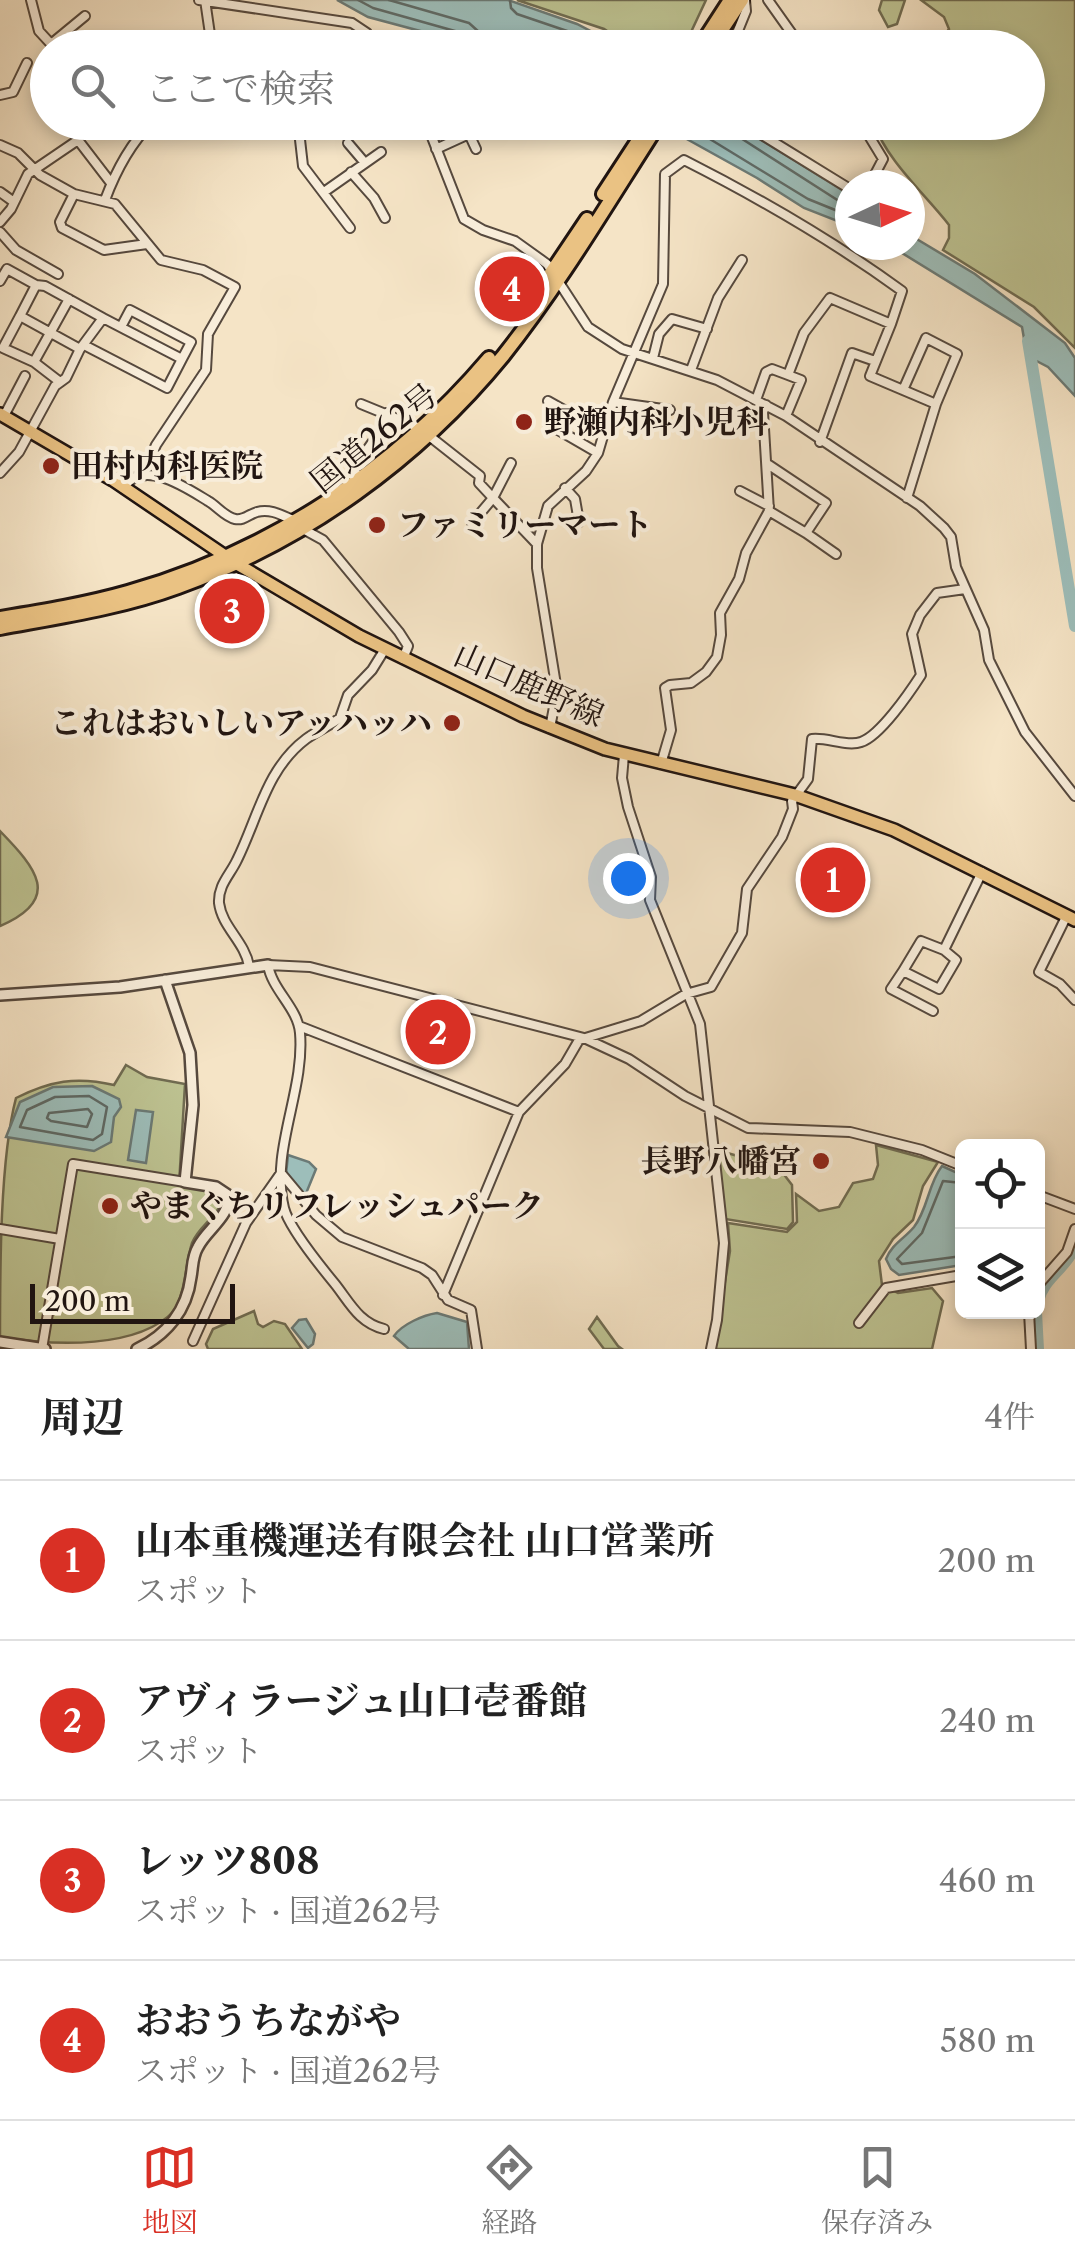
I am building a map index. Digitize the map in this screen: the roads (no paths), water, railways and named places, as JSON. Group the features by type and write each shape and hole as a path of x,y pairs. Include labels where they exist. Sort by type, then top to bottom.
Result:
{"highway":[{"path":"711,30 730,0"},
{"path":"723,30 744,0"},
{"name":"国道262号","path":"0,628 151,596 232,560 369,484 503,356 641,140"},
{"name":"国道262号","path":"634,154 645,140"},
{"name":"国道262号","path":"299,525 425,432"},
{"name":"国道262号","path":"0,618 130,591 232,560"}],"main road":[{"name":"山口鹿野線","path":"2,415 232,560 385,649 550,728 624,755 795,795 894,830 1071,917"}],"street":[{"path":"30,0 38,30"},
{"path":"738,30 746,11 744,0"},
{"path":"768,0 789,30"},
{"path":"209,30 203,1 352,23 364,30"},
{"path":"68,30 85,16"},
{"path":"0,95 13,92 27,63"},
{"path":"0,222 34,170 78,140 112,182"},
{"path":"105,200 136,140"},
{"path":"300,140 303,166 350,228"},
{"path":"432,140 464,219 515,241 556,275 582,322 634,354 691,370 786,416 907,498 951,537 956,567 984,630 989,660 1025,732 1075,796"},
{"path":"436,150 457,140"},
{"path":"472,140 476,149"},
{"path":"771,140 835,179"},
{"path":"872,140 884,159 878,170"},
{"path":"348,143 364,163"},
{"path":"0,145 18,153 34,170 74,194 115,204 162,260 202,270 235,287 208,334 206,370 156,446 143,474"},
{"path":"324,192 381,152"},
{"path":"550,728 557,691 536,568 537,544 548,506 586,472 598,453 613,402 663,284 665,174 684,160 800,221 902,290 870,376 936,404"},
{"path":"351,172 374,198 385,218"},
{"path":"0,192 14,202"},
{"path":"74,194 60,222 62,228 109,250 147,244"},
{"path":"0,232 16,250 58,274"},
{"path":"691,370 718,298 742,260"},
{"path":"0,281 7,269 182,359"},
{"path":"36,286 2,348 34,362 60,382"},
{"path":"788,375 804,333 830,298 891,324"},
{"path":"34,362 69,300"},
{"path":"20,316 167,388 191,342 130,310 121,328"},
{"path":"0,473 102,318"},
{"path":"653,358 659,334 672,318 707,328"},
{"path":"903,390 926,338 957,354 936,404 907,498"},
{"path":"820,442 852,352 875,361"},
{"path":"756,400 766,372 772,370 800,380 786,416"},
{"path":"2,415 24,376"},
{"path":"548,400 603,432"},
{"path":"613,402 670,410"},
{"path":"361,404 425,432 480,476 479,482 492,498 537,544"},
{"path":"661,764 671,730 665,688 691,682 706,672 716,657 722,636 720,613 769,509 763,412 766,405"},
{"path":"361,478 353,470 380,430 386,413"},
{"path":"548,424 598,453"},
{"path":"0,454 10,462"},
{"path":"472,523 492,498 511,463"},
{"path":"769,465 826,502 806,534"},
{"path":"122,488 143,474 164,477 232,518 240,520 271,510 299,525 322,540 399,632 408,646 404,659"},
{"path":"565,488 575,499 579,522"},
{"path":"740,490 836,554"},
{"path":"444,1296 519,1112 584,1038 641,1022 686,994 711,987 732,953 746,919 747,889 782,838 795,795 808,779 812,740 862,742 907,698 921,675 912,638 920,615 936,593 965,589"},
{"path":"249,966 222,912 222,883 240,855 272,778 306,739 340,718 348,694 372,670 385,649"},
{"path":"624,755 622,778 651,877 650,900 700,1024 724,1243 712,1349"},
{"path":"944,950 982,872"},
{"path":"1071,917 1039,972 1060,984 1075,1000"},
{"path":"904,970 939,989 956,960 944,950 921,941 891,988 933,1011"},
{"path":"268,964 276,988 299,1026 299,1066 281,1173 287,1216 362,1320 384,1329"},
{"path":"0,995 120,987 268,964 310,967 584,1038 629,1059 748,1128 850,1132 922,1150 955,1163"},
{"path":"165,980 186,1037 192,1067 194,1105 185,1182"},
{"path":"299,1026 519,1112"},
{"path":"0,1342 44,1349 73,1164 185,1182 228,1195 229,1206 198,1245 187,1295 175,1320 160,1336 138,1349"},
{"path":"281,1173 316,1215 342,1236 422,1268 432,1275 444,1296 471,1310 477,1349"},
{"path":"193,1340 246,1223 281,1173"},
{"path":"1045,1198 1075,1209"},
{"path":"0,1229 60,1239"},
{"path":"1045,1277 1067,1252 1075,1229"},
{"path":"859,1324 886,1288 955,1276"},
{"path":"1029,1319 1030,1349"}],"water":[{"path":"337,0 508,0 588,30 417,30 368,17"},
{"path":"689,140 761,140 835,186 835,220 804,208"},
{"path":"925,244 975,274 1065,343 1075,358 1075,396 1048,367 1027,356 1022,327 913,260 925,260"},
{"path":"92,1086 119,1099 121,1107 114,1117 111,1142 94,1151 6,1137 20,1102 53,1087"},
{"path":"136,1110 153,1112 146,1163 128,1160"},
{"path":"288,1155 309,1162 316,1169 305,1196 286,1174"},
{"path":"942,1166 955,1172 955,1266 899,1275 886,1259 919,1220"},
{"path":"437,1313 467,1322 469,1349 409,1349 394,1336 414,1321"},
{"path":"306,1319 315,1334 308,1348 292,1328"}],"waterway":[{"path":"1028,341 1075,626"},
{"path":"1045,1286 1075,1245"},
{"path":"1036,1319 1038,1349"}],"place":[{"name":"おおうちながや","path":"512,289"},
{"name":"野瀬内科小児科","path":"524,422"},
{"name":"田村内科医院","path":"51,466"},
{"name":"ファミリーマート","path":"377,525"},
{"name":"レッツ808","path":"232,611"},
{"name":"これはおいしいアッハッハ","path":"452,723"},
{"name":"山本重機運送有限会社 山口営業所","path":"833,880"},
{"name":"アヴィラージュ山口壱番館","path":"438,1032"},
{"name":"長野八幡宮","path":"821,1161"},
{"name":"やまぐちリフレッシュパーク","path":"110,1206"}]}
